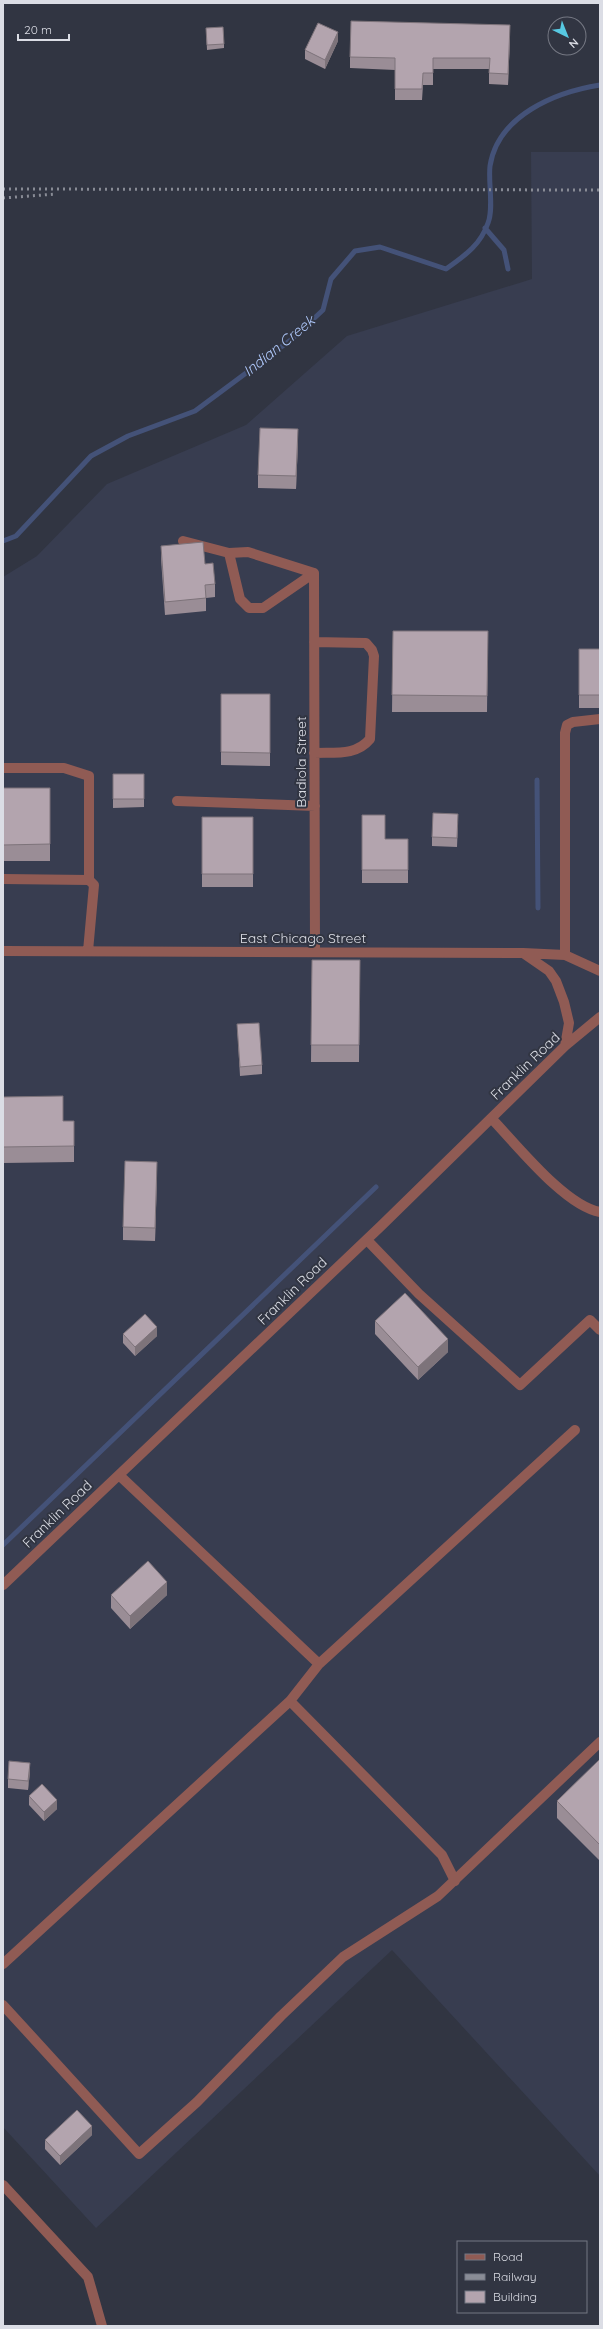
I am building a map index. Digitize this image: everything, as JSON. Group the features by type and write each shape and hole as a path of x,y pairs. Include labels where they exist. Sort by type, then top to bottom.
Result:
{"street":[{"path":"183,541 229,553 248,552 314,573"},
{"path":"229,553 240,599 248,608 263,608 314,573"},
{"name":"Badiola Street","path":"314,573 315,952"},
{"path":"314,642 366,644 372,650 374,656 370,739 363,748 356,751 314,753"},
{"path":"565,955 565,733 567,725 573,722 600,719"},
{"path":"3,768 64,768 89,776 89,880"},
{"path":"177,801 315,806"},
{"path":"3,879 89,880 94,885 88,951"},
{"name":"East Chicago Street","path":"3,951 522,953 565,955 600,971"},
{"path":"522,953 549,971 556,981 564,1002 569,1023 565,1046"},
{"name":"Franklin Road","path":"3,1585 367,1240 565,1046 600,1017"},
{"path":"492,1119 568,1197 591,1211 600,1212"},
{"path":"367,1240 418,1294 520,1385 590,1320 600,1330"},
{"path":"3,1964 290,1701 319,1664 575,1430"},
{"path":"120,1475 319,1664"},
{"path":"290,1701 442,1854 455,1882"},
{"path":"3,2005 139,2154 197,2102 281,2016 343,1957 438,1896 455,1882 600,1742"},
{"path":"3,2185 88,2276 102,2326"}],"shaded area":[{"path":"531,152 600,152 600,2176 392,1950 96,2228 3,2127 3,577 37,556 107,484 246,425 347,336 532,279"}],"building":[{"path":"351,21 510,25 508,74 489,73 490,58 433,58 433,73 423,73 422,89 395,89 395,58 350,57"},
{"path":"318,23 338,32 325,60 305,50"},
{"path":"223,27 224,44 207,45 206,28"},
{"path":"260,428 298,429 296,476 258,475"},
{"path":"203,542 205,564 213,563 215,584 205,585 206,598 165,602 161,546"},
{"path":"393,631 488,631 487,696 392,695"},
{"path":"579,649 600,649 600,695 579,695"},
{"path":"221,694 270,694 270,753 221,752"},
{"path":"113,774 144,774 144,799 113,799"},
{"path":"3,788 50,788 50,844 3,845"},
{"path":"433,813 458,814 457,838 432,837"},
{"path":"362,815 385,815 385,839 408,839 408,870 362,870"},
{"path":"202,817 253,817 253,874 202,874"},
{"path":"312,960 360,960 359,1045 311,1045"},
{"path":"259,1023 262,1065 240,1067 237,1024"},
{"path":"63,1096 63,1121 74,1121 74,1146 3,1147 3,1097"},
{"path":"125,1161 157,1162 155,1228 123,1227"},
{"path":"405,1293 448,1339 418,1367 375,1321"},
{"path":"145,1314 157,1327 135,1347 123,1334"},
{"path":"148,1561 167,1582 130,1616 111,1595"},
{"path":"600,1759 600,1845 557,1801"},
{"path":"9,1761 30,1763 28,1781 8,1779"},
{"path":"42,1784 57,1800 44,1812 29,1796"},
{"path":"77,2110 92,2126 60,2156 45,2140"}],"waterway":[{"name":"Indian Creek","path":"3,541 16,536 91,456 128,436 195,411 292,339 323,310 331,279 355,251 380,247 446,269 459,260 471,250 481,238 488,223 491,210 490,166 495,148 504,133 517,120 548,100 565,93 600,85"},
{"path":"485,228 504,250 508,269"},
{"path":"537,780 538,908"},
{"path":"3,1545 376,1187"}],"railway":[{"path":"3,189 600,190"},
{"path":"3,198 56,194"}]}
